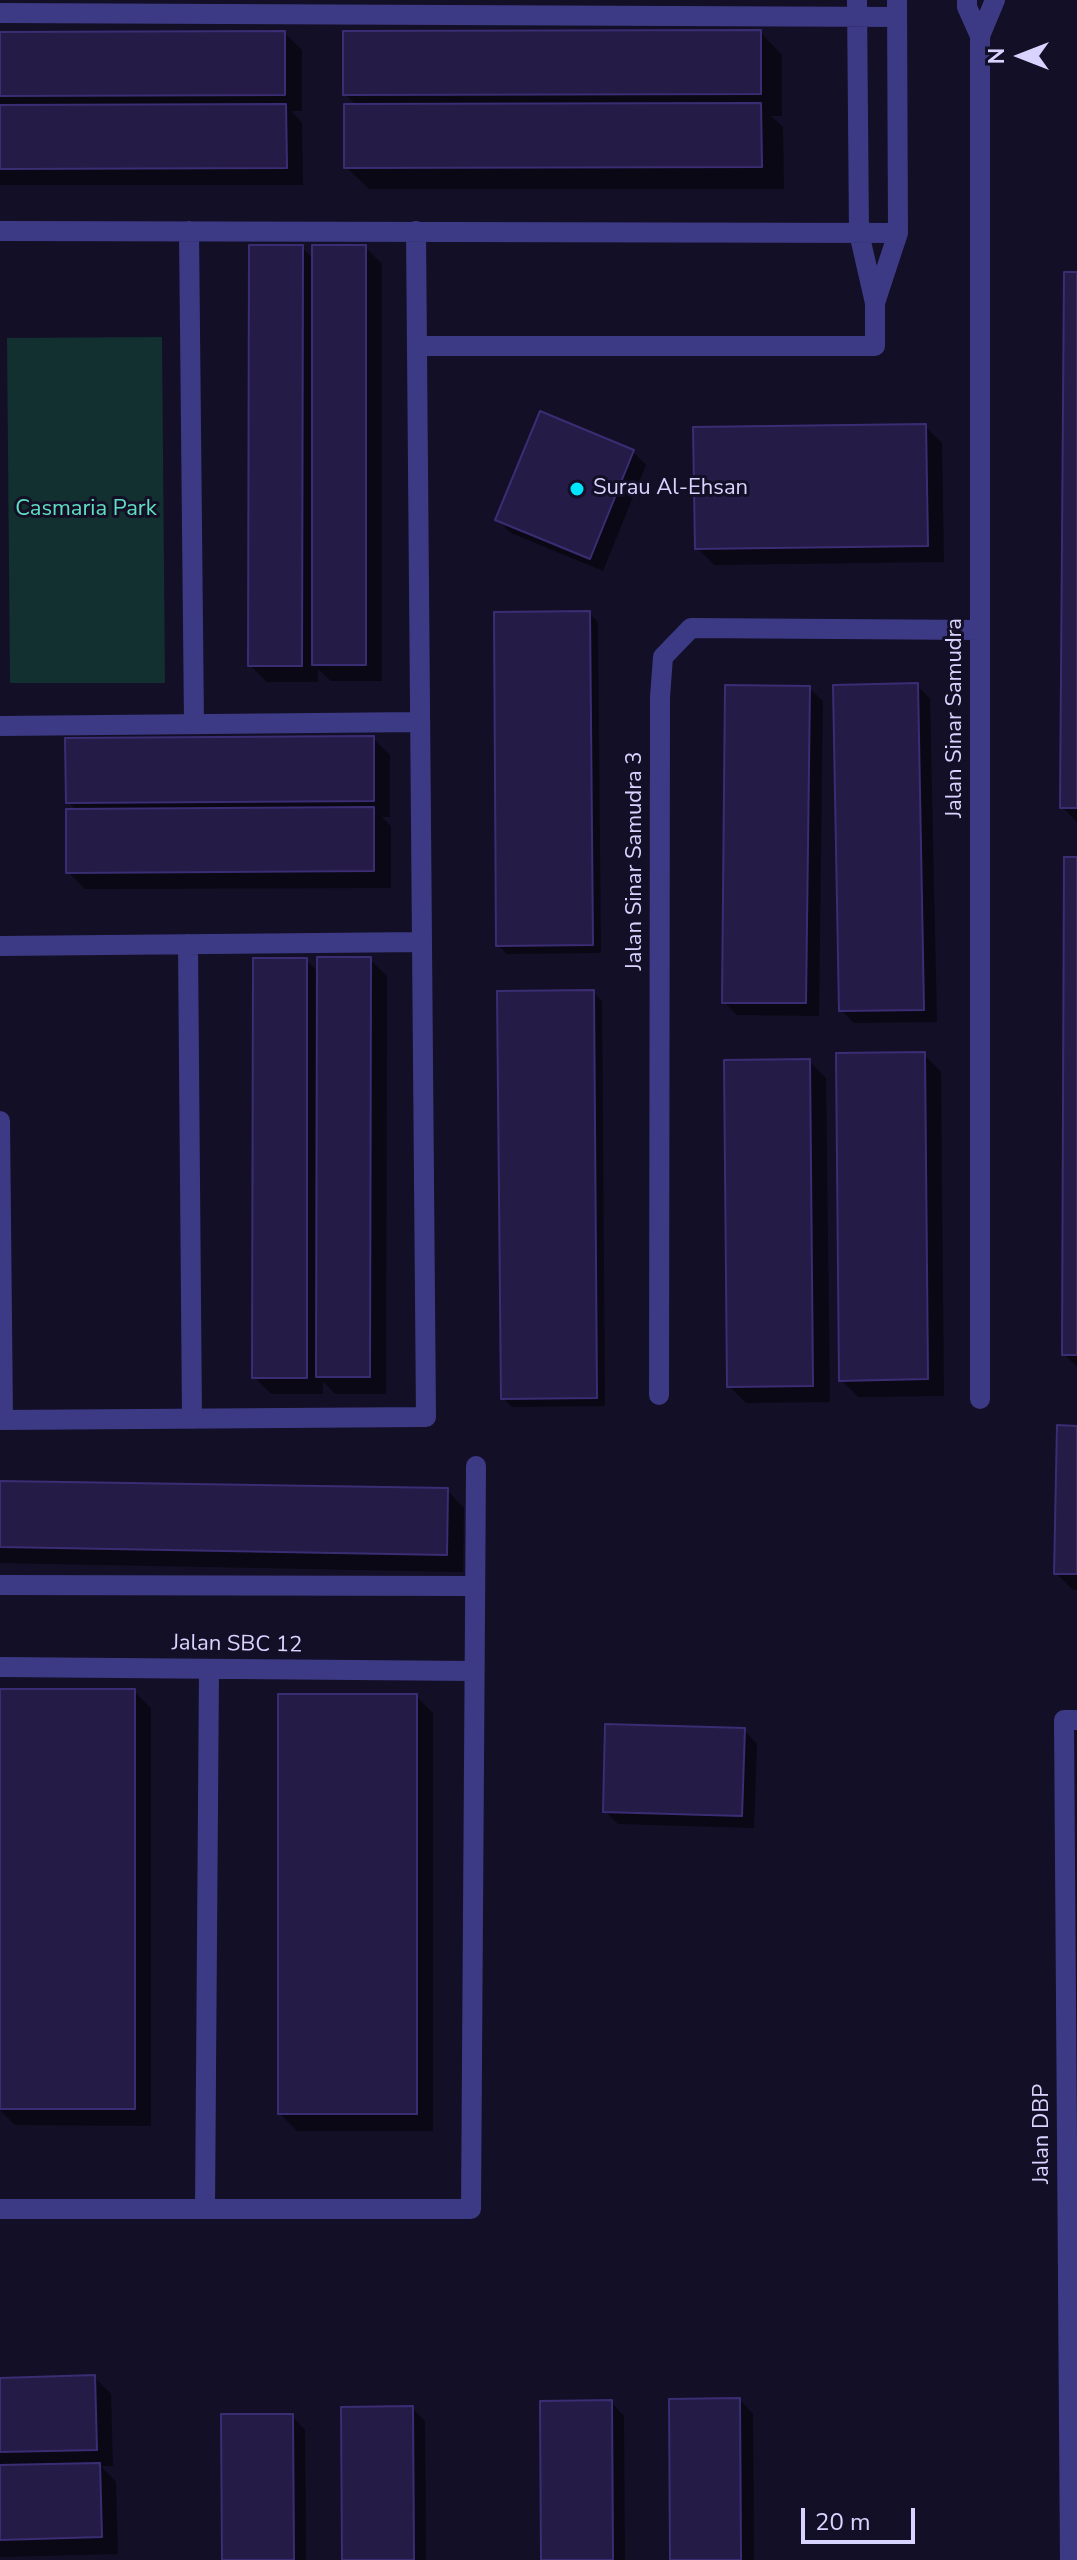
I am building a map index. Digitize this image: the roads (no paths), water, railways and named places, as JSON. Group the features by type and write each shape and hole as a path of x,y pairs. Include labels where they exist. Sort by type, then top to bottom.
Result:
{"street":[{"name":"Jalan Sinar Samudra","path":"967,0 980,36"},
{"name":"Jalan Sinar Samudra","path":"980,1399 980,36 995,0"},
{"path":"417,346 875,346 875,303 859,233 857,8"},
{"path":"0,13 897,8 898,233 875,303"},
{"path":"0,231 898,233"},
{"path":"189,231 194,724"},
{"path":"0,1121 1,1420 426,1417 416,231"},
{"name":"Jalan Sinar Samudra 3","path":"659,1395 660,712 663,657 691,628 980,630"},
{"path":"0,726 420,722"},
{"path":"0,946 422,942"},
{"path":"188,944 192,1419"},
{"path":"0,2209 471,2209 476,1466"},
{"path":"0,1585 475,1586"},
{"name":"Jalan SBC 12","path":"0,1667 473,1671"},
{"path":"205,2209 209,1669"},
{"name":"Jalan DBP","path":"1070,2560 1073,2526 1072,1990 1064,1720 1077,1720"}],"place":[{"name":"Surau Al-Ehsan","path":"577,489"}],"park label":[{"name":"Casmaria Park","path":"86,510"}]}
